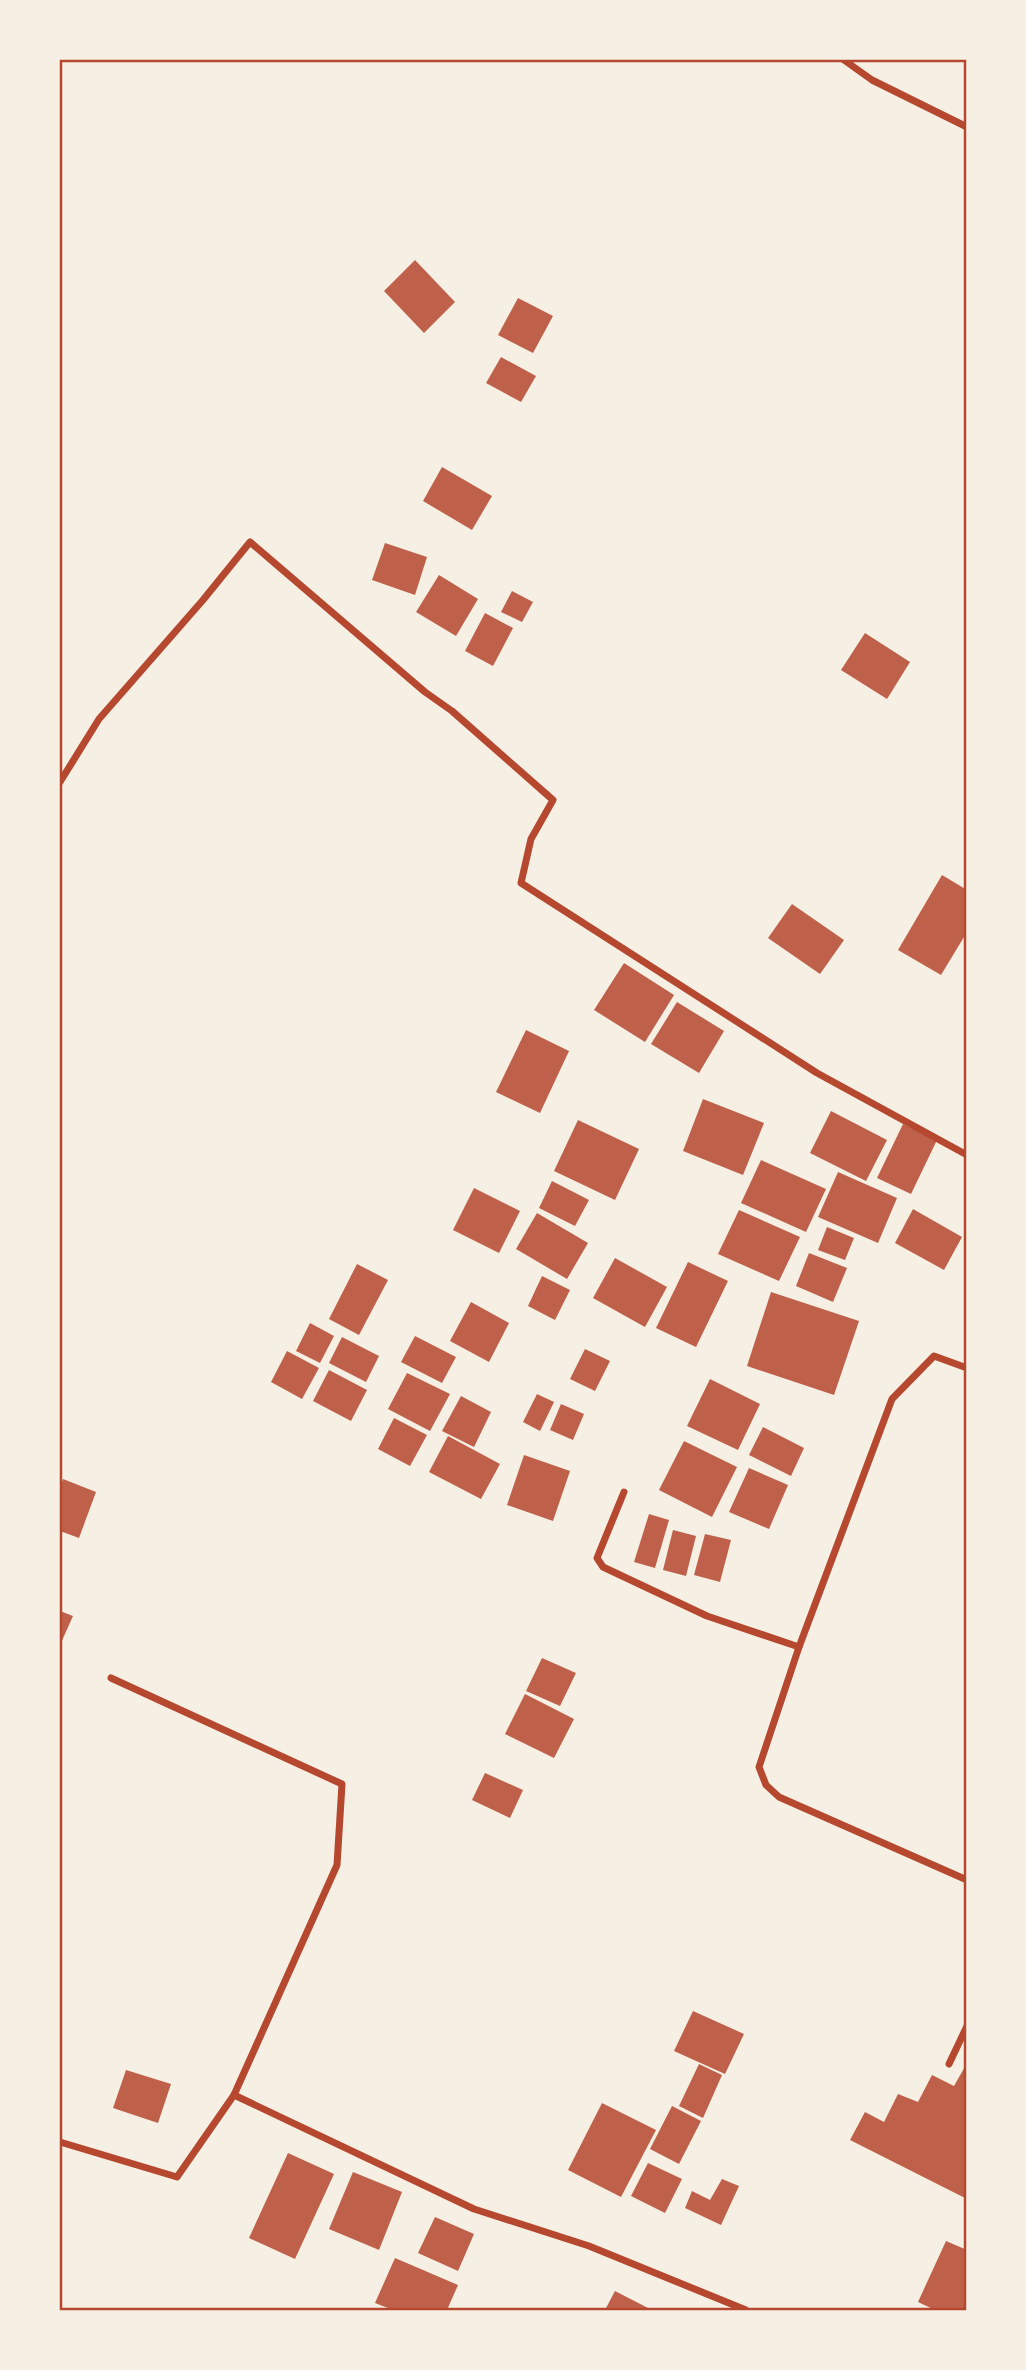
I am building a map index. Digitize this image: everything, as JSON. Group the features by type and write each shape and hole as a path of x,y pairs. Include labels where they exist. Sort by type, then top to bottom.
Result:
{"street":[{"path":"844,60 872,80 967,127"},
{"path":"60,782 99,719 250,542 425,692 452,711 553,800 531,839 521,883 817,1073 967,1155"},
{"path":"967,1368 934,1356 892,1399 799,1647 759,1767 766,1785 779,1797 967,1880"},
{"path":"624,1492 597,1558 603,1567 707,1616 799,1647"},
{"path":"60,2142 177,2177 234,2095 337,1865 342,1784 111,1678"},
{"path":"949,2064 967,2026"},
{"path":"234,2095 474,2209 589,2246 746,2311"}],"building":[{"path":"415,260 455,302 424,333 384,291"},
{"path":"518,298 553,316 533,353 498,335"},
{"path":"501,357 536,376 521,402 486,383"},
{"path":"442,467 492,496 472,530 423,501"},
{"path":"385,543 427,557 415,595 372,580"},
{"path":"439,575 478,599 456,636 416,612"},
{"path":"512,591 533,602 522,622 501,612"},
{"path":"485,613 513,628 493,666 465,651"},
{"path":"865,633 910,662 887,699 841,670"},
{"path":"942,875 967,890 967,932 941,975 898,950"},
{"path":"792,904 844,940 820,974 768,938"},
{"path":"624,963 674,995 645,1042 594,1010"},
{"path":"677,1002 724,1031 699,1073 651,1044"},
{"path":"526,1030 569,1051 540,1113 496,1092"},
{"path":"703,1099 764,1123 743,1175 683,1151"},
{"path":"831,1111 887,1140 866,1181 810,1153"},
{"path":"578,1120 639,1149 615,1200 554,1171"},
{"path":"903,1124 937,1140 911,1194 877,1178"},
{"path":"761,1160 826,1189 806,1232 741,1203"},
{"path":"838,1172 897,1198 878,1243 818,1217"},
{"path":"552,1181 589,1200 575,1226 539,1208"},
{"path":"474,1188 520,1211 499,1253 453,1230"},
{"path":"913,1209 962,1237 944,1270 895,1243"},
{"path":"739,1210 800,1237 779,1281 718,1254"},
{"path":"537,1213 588,1243 567,1279 516,1249"},
{"path":"827,1227 854,1238 845,1260 818,1250"},
{"path":"809,1253 847,1268 833,1302 796,1286"},
{"path":"615,1258 667,1287 645,1327 593,1298"},
{"path":"688,1262 728,1281 696,1347 656,1328"},
{"path":"357,1264 388,1280 359,1335 329,1319"},
{"path":"542,1276 570,1290 555,1320 528,1306"},
{"path":"771,1292 859,1321 834,1395 747,1366"},
{"path":"471,1302 509,1323 489,1362 450,1341"},
{"path":"310,1323 334,1336 320,1363 296,1351"},
{"path":"415,1336 456,1357 442,1383 401,1362"},
{"path":"342,1337 379,1356 366,1382 329,1363"},
{"path":"585,1349 610,1361 595,1391 570,1379"},
{"path":"287,1351 319,1368 302,1399 271,1382"},
{"path":"329,1370 367,1390 351,1421 313,1401"},
{"path":"407,1373 450,1394 430,1431 388,1409"},
{"path":"710,1379 760,1404 738,1450 687,1426"},
{"path":"537,1394 554,1402 540,1431 523,1422"},
{"path":"461,1396 491,1412 474,1447 442,1431"},
{"path":"561,1404 584,1414 573,1440 550,1430"},
{"path":"394,1418 427,1435 410,1466 378,1449"},
{"path":"763,1427 804,1448 791,1476 749,1455"},
{"path":"448,1436 500,1464 481,1499 429,1472"},
{"path":"684,1441 737,1467 712,1517 659,1490"},
{"path":"524,1455 570,1471 553,1521 507,1505"},
{"path":"749,1468 788,1485 769,1529 729,1512"},
{"path":"63,1479 96,1492 79,1538 60,1531 60,1488"},
{"path":"649,1514 669,1520 655,1568 634,1562"},
{"path":"673,1530 696,1536 686,1576 663,1570"},
{"path":"705,1534 731,1540 720,1582 694,1575"},
{"path":"60,1611 73,1616 60,1645"},
{"path":"542,1658 576,1673 560,1706 526,1691"},
{"path":"525,1694 574,1719 554,1758 505,1734"},
{"path":"485,1773 523,1790 510,1818 472,1800"},
{"path":"693,2011 744,2034 725,2074 674,2051"},
{"path":"967,2063 967,2199 850,2140 865,2112 884,2122 898,2094 918,2102 932,2075 954,2086"},
{"path":"699,2064 722,2075 703,2118 679,2106"},
{"path":"126,2070 171,2084 158,2123 113,2108"},
{"path":"602,2103 656,2130 621,2197 568,2170"},
{"path":"672,2106 701,2121 679,2164 650,2149"},
{"path":"288,2153 334,2174 295,2259 249,2238"},
{"path":"648,2163 682,2179 665,2213 631,2196"},
{"path":"353,2172 402,2192 379,2250 329,2229"},
{"path":"722,2179 739,2186 721,2225 685,2208 692,2191 710,2200"},
{"path":"435,2217 474,2234 458,2271 418,2253"},
{"path":"946,2241 967,2250 967,2310 935,2310 918,2302"},
{"path":"395,2258 458,2285 447,2310 393,2310 375,2303"},
{"path":"615,2291 648,2308 647,2310 605,2310"}]}
